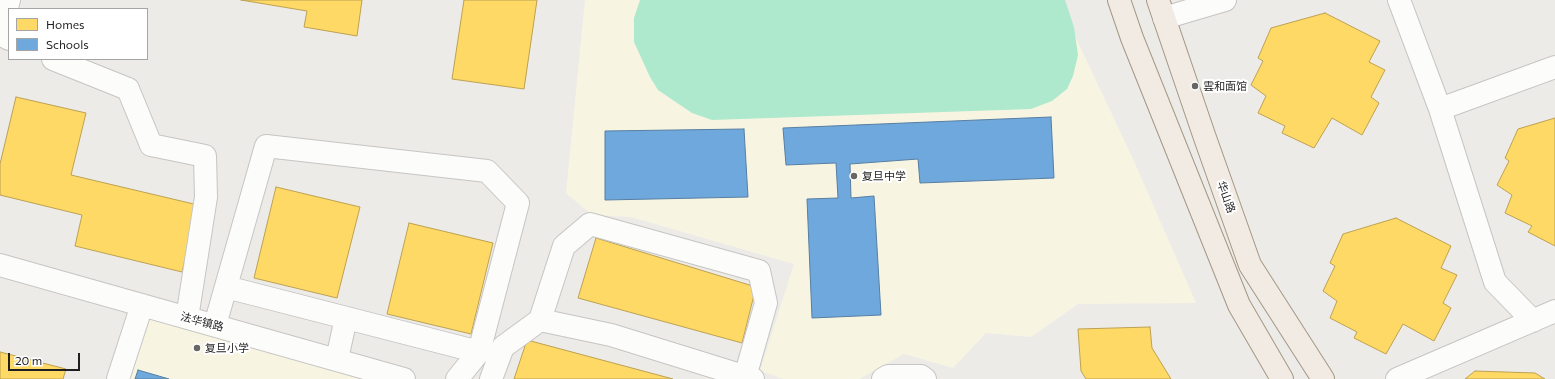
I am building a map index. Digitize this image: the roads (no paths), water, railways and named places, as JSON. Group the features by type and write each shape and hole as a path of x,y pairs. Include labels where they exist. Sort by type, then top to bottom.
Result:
{"main road":[{"path":"1119,0 1132,38 1239,305 1282,379"},
{"name":"华山路","path":"1161,9 1250,265 1323,379"}],"street":[{"path":"0,34 9,0"},
{"path":"1161,9 1225,0"},
{"path":"1399,0 1440,109 1495,282 1533,321"},
{"path":"56,60 128,89 151,145 205,156 206,197 187,318"},
{"path":"1440,109 1555,67"},
{"path":"214,325 266,146 487,171 518,203 479,352 456,379"},
{"path":"491,379 503,347 540,320 564,246 590,224 759,271 766,303 749,378 611,335 540,320"},
{"name":"法华镇路","path":"0,265 404,379"},
{"path":"226,287 479,352"},
{"path":"118,379 142,305"},
{"path":"1397,379 1555,311"},
{"path":"337,360 346,318"},
{"path":"883,379 888,376 921,376 925,379"}],"place":[{"name":"雲和面馆","path":"1195,86"},
{"name":"复旦中学","path":"854,176"},
{"name":"复旦小学","path":"197,348"}]}
